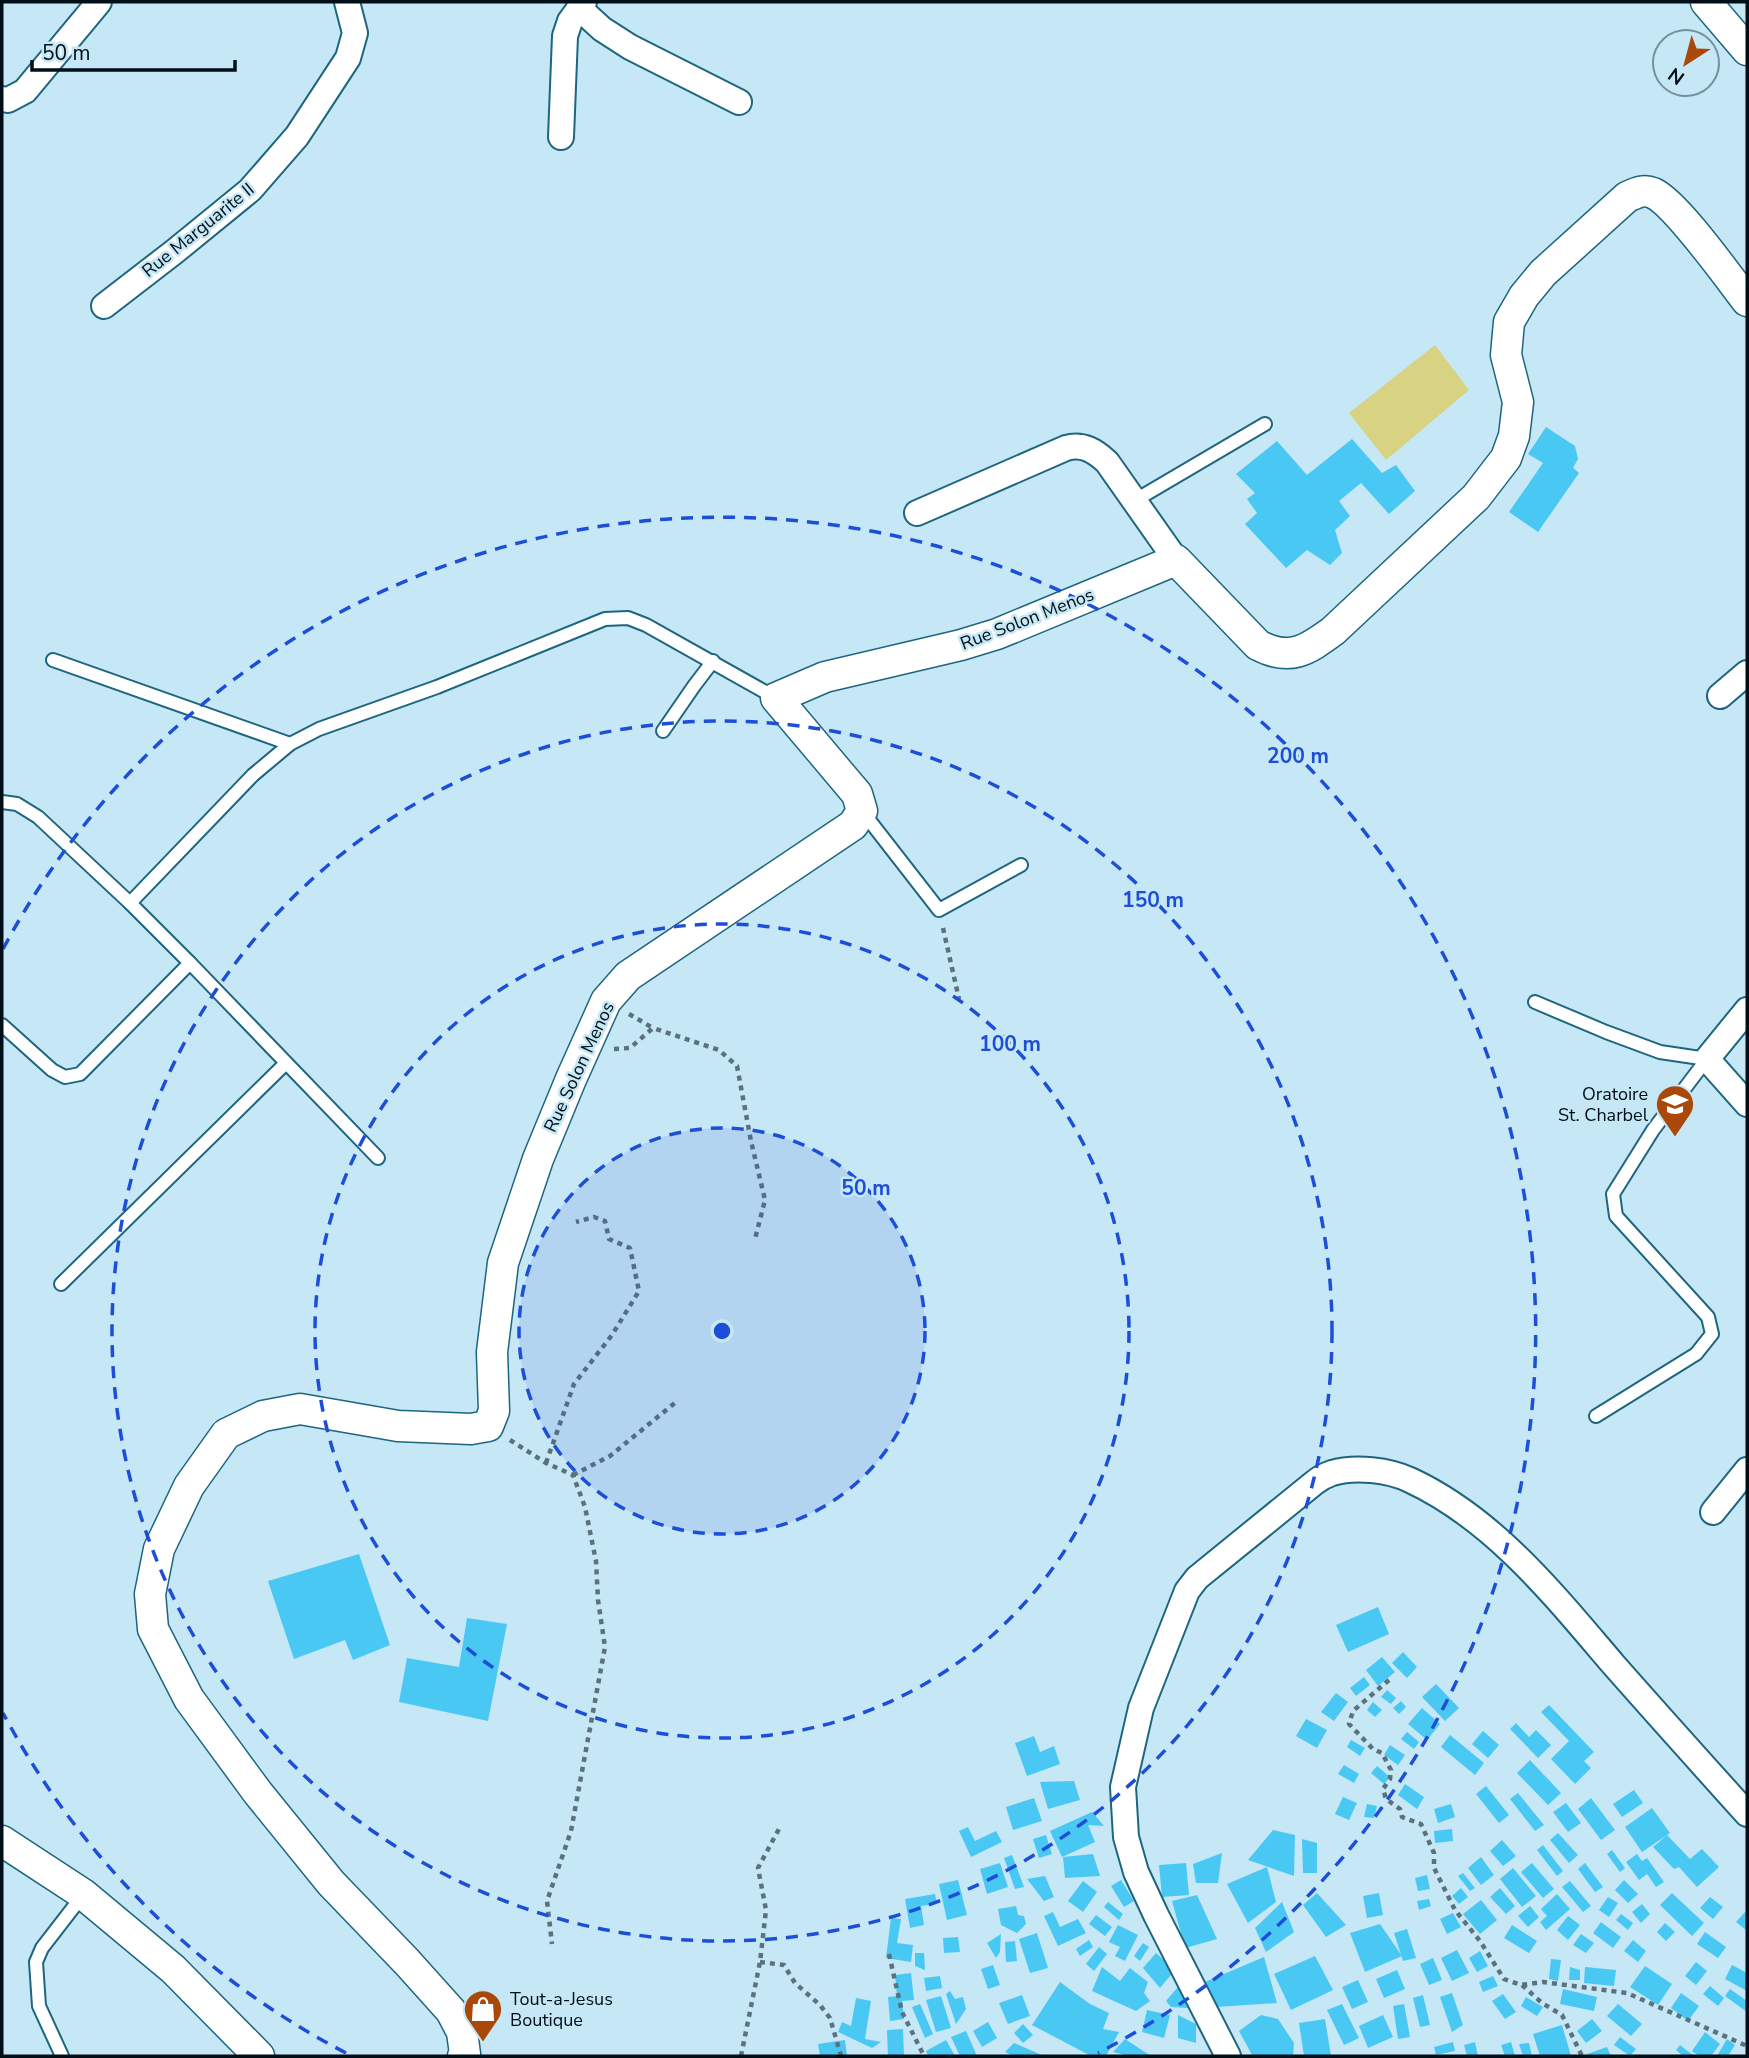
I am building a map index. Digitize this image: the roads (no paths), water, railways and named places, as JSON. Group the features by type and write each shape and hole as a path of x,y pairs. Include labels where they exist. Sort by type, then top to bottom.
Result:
{"street":[{"path":"2,99 8,100 25,91 99,2"},
{"name":"Rue Marguarite II","path":"104,306 250,190 297,136 348,58 355,33 347,2"},
{"path":"1706,2 1747,50"},
{"path":"561,137 565,36 570,21 581,5 603,29 630,47 739,102"},
{"path":"917,513 1066,448 1077,445 1094,450 1107,462 1175,560 1258,645 1271,652 1291,654 1311,647 1334,631 1476,497 1506,458 1514,436 1518,402 1506,355 1509,322 1524,296 1543,273 1627,197 1640,191 1654,193 1674,209 1747,301"},
{"name":"Rue Solon Menos","path":"776,698 825,677 997,634 1175,560"},
{"path":"1720,696 1747,673"},
{"path":"776,698 858,794 862,811"},
{"name":"Rue Solon Menos","path":"464,2055 462,2032 451,2011 331,1883 258,1793 189,1699 153,1629 150,1594 159,1549 189,1486 226,1434 263,1416 300,1409 398,1426 471,1429 488,1426 494,1411 492,1352 503,1263 538,1159 606,1001 628,976 853,825 862,811"},
{"path":"1747,1010 1707,1059 1747,1104"},
{"path":"1713,1512 1747,1469"},
{"path":"1228,2056 1136,1872 1126,1837 1123,1787 1141,1708 1187,1591 1197,1577 1314,1483 1332,1473 1358,1470 1383,1472 1408,1479 1451,1503 1496,1535 1747,1814"},
{"path":"2,1841 83,1894 173,1969 259,2056"}],"lane":[{"path":"1134,501 1265,424"},
{"path":"130,903 253,775 290,744 319,729 438,687 605,619 628,618 646,625 776,698"},
{"path":"53,660 290,744"},
{"path":"663,732 713,661"},
{"path":"2,802 17,804 38,817 130,903 378,1158"},
{"path":"862,811 939,910 1021,865"},
{"path":"2,1025 52,1070 65,1077 80,1074 190,963"},
{"path":"1535,1002 1660,1052 1707,1059 1653,1130 1613,1194 1616,1216 1708,1317 1712,1334 1696,1354 1596,1416"},
{"path":"61,1284 286,1063"},
{"path":"62,2056 38,2006 36,1962 42,1948 83,1894"}],"place":[{"name":"Oratoire St. Charbel","path":"1675,1138"},
{"name":"Tout-a-Jesus Boutique","path":"483,2043"}]}
